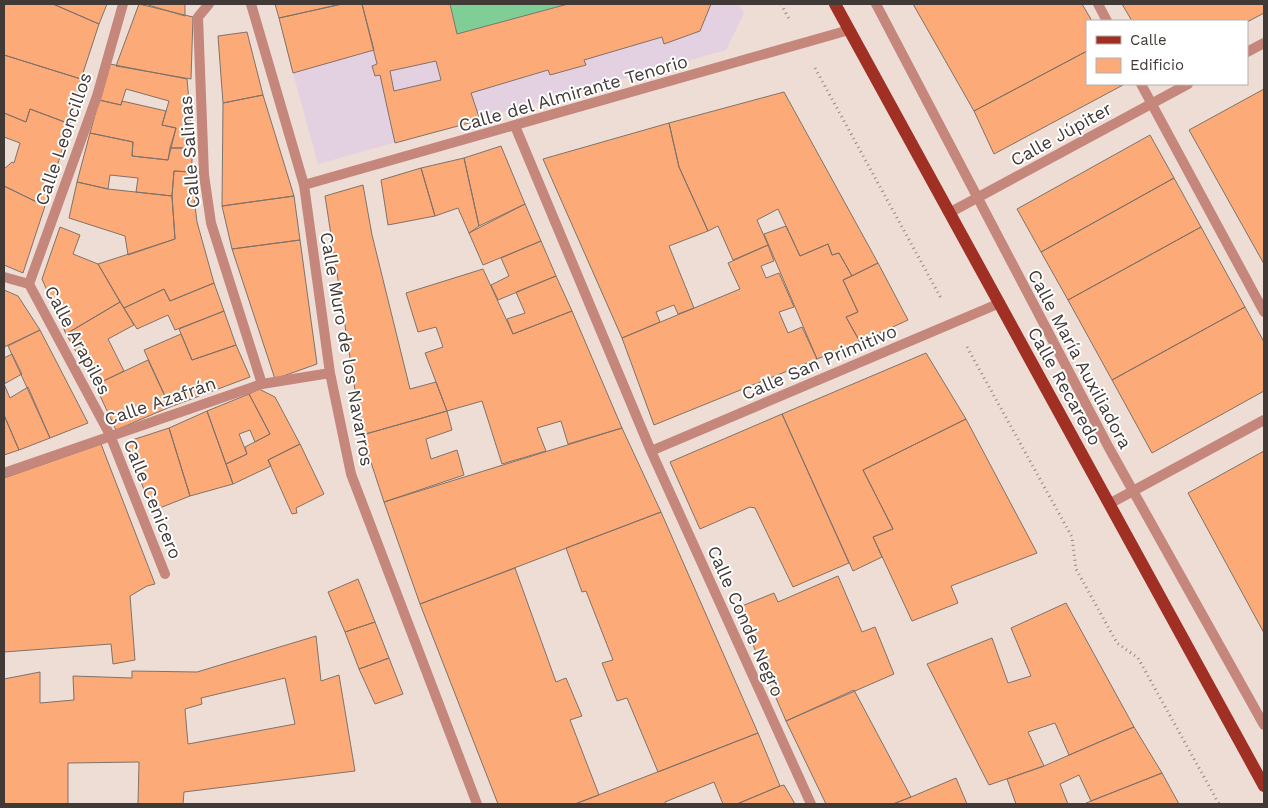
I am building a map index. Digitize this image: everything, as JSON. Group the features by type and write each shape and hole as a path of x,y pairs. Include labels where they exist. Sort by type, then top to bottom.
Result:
{"main road":[{"name":"Calle Recaredo","path":"835,4 1211,692 1263,778"}],"street":[{"name":"Calle Leoncillos","path":"30,284 96,96 123,4"},
{"name":"Calle Salinas","path":"209,4 198,17 204,175 211,223 262,384"},
{"name":"Calle Muro de los Navarros","path":"251,4 304,185 330,373 351,474 477,804"},
{"name":"Calle María Auxiliadora","path":"876,4 1132,492 1264,725"},
{"path":"1098,4 1106,20"},
{"name":"Calle del Almirante Tenorio","path":"304,185 849,30"},
{"path":"1248,51 1264,43"},
{"path":"1142,85 1264,312"},
{"name":"Calle Júpiter","path":"949,213 1186,85"},
{"name":"Calle Conde Negro","path":"515,126 651,451 811,804"},
{"name":"Calle Arapiles","path":"4,277 30,284 110,435"},
{"name":"Calle San Primitivo","path":"651,451 1000,303"},
{"name":"Calle Azafrán","path":"4,473 262,384 330,373"},
{"path":"1109,504 1264,420"},
{"name":"Calle Cenicero","path":"110,435 166,574"}],"path":[{"path":"781,4 790,21"},
{"path":"813,63 945,305"},
{"path":"964,341 1072,537 1076,569 1116,643 1138,658 1219,804"}],"shaded area":[{"path":"362,4 739,4 744,13 726,50 318,164 293,73 374,50"}],"green space":[{"path":"450,4 568,4 457,34"}],"building":[{"path":"4,4 53,4 99,24 81,79 4,55"},
{"path":"53,4 107,4 99,24"},
{"path":"139,4 193,17 191,79 116,66"},
{"path":"145,4 185,4 185,16"},
{"path":"275,4 342,4 279,18"},
{"path":"342,4 362,4 374,50 293,73 279,18"},
{"path":"362,4 450,4 457,34 568,4 711,4 700,31 664,44 662,37 584,60 586,65 550,75 548,70 471,93 480,120 395,143 380,75 375,76 372,66 377,64","holes":["436,61 441,80 394,91 390,71"]},
{"path":"913,4 1082,4 1091,20 1086,20 1086,52 974,111"},
{"path":"1122,4 1264,4 1264,13 1248,21 1131,20"},
{"path":"247,32 263,95 223,103 218,36"},
{"path":"1086,52 1086,85 1123,85 994,154 974,111"},
{"path":"4,55 81,79 70,124 30,109 26,122 4,113"},
{"path":"110,64 187,79 193,148 170,148 176,128 162,125 169,101 126,89 121,105 99,100"},
{"path":"1264,89 1264,264 1189,130"},
{"path":"784,92 878,263 852,276 839,253 832,255 828,244 800,256 778,209 757,220 768,245 733,260 718,226 708,231 679,167 669,123"},
{"path":"263,95 294,196 222,206 223,103"},
{"path":"99,100 121,105 122,101 166,111 162,125 176,128 168,160 132,156 133,142 90,133"},
{"path":"30,109 70,124 45,206 4,186 4,169 12,162 14,163 20,143 4,137 4,113 26,122"},
{"path":"669,123 679,167 708,231 669,246 694,308 678,314 674,305 656,312 660,322 622,338 543,159"},
{"path":"90,133 133,142 132,156 168,160 170,148 193,148 191,172 174,171 172,196 136,192 138,178 110,175 108,189 77,182"},
{"path":"1150,135 1174,178 1041,252 1017,209"},
{"path":"501,146 525,204 479,226 464,158"},
{"path":"464,158 479,226 469,233 458,208 435,216 421,168"},
{"path":"421,168 435,216 388,225 381,180"},
{"path":"174,171 191,172 197,222 214,283 170,301 164,289 124,308 98,264 175,239 172,196"},
{"path":"1174,178 1201,227 1068,300 1041,252"},
{"path":"77,182 108,189 172,196 175,239 128,255 125,236 69,218"},
{"path":"363,185 372,235 410,389 436,382 447,411 362,435 325,196"},
{"path":"4,186 45,206 23,273 4,265"},
{"path":"294,196 300,240 232,249 222,206"},
{"path":"525,204 541,241 483,265 469,233"},
{"path":"786,226 800,256 828,244 832,255 839,253 852,276 843,280 858,312 846,317 860,342 817,359 764,234"},
{"path":"60,227 80,235 73,254 98,264 120,302 66,334 42,279"},
{"path":"1201,227 1245,307 1112,380 1068,300"},
{"path":"300,240 317,364 275,379 232,249"},
{"path":"541,241 556,276 498,300 491,285 509,276 501,258"},
{"path":"768,245 774,261 761,266 766,278 779,273 794,307 779,312 788,333 802,327 817,359 654,425 622,338 740,289 728,263"},
{"path":"878,263 908,320 860,342 846,317 858,312 843,280"},
{"path":"483,269 513,334 572,311 622,428 568,444 561,421 537,428 546,451 502,464 482,401 447,411 425,353 443,347 436,327 418,332 406,293"},
{"path":"556,276 572,311 513,334 507,319 525,313 516,292"},
{"path":"214,283 224,311 175,330 168,315 137,329 124,308 164,289 170,301"},
{"path":"4,290 18,296 40,330 4,347"},
{"path":"120,302 134,325 108,339 124,371 95,385 66,334"},
{"path":"1245,307 1264,342 1264,391 1152,453 1112,380"},
{"path":"224,311 236,345 192,360 179,329"},
{"path":"40,330 88,423 50,438 8,346"},
{"path":"181,334 192,360 236,345 250,377 170,407 144,350"},
{"path":"926,353 966,419 863,470 893,529 873,537 882,557 853,571 782,414"},
{"path":"12,354 22,374 4,384 4,358"},
{"path":"148,360 170,407 116,430 95,385"},
{"path":"4,384 10,398 28,387 50,438 19,450 4,415"},
{"path":"259,389 275,397 300,444 268,460 271,466 233,484 226,464 247,454 245,447 270,434 249,394"},
{"path":"249,394 270,434 255,442 250,430 239,434 247,454 226,464 207,411"},
{"path":"207,411 233,484 190,496 169,428"},
{"path":"447,411 452,430 426,439 431,459 457,450 464,475 384,502 362,435"},
{"path":"782,414 849,563 793,587 755,508 750,507 700,529 670,462"},
{"path":"4,415 19,450 4,455"},
{"path":"966,419 1037,553 951,586 958,603 912,621 873,537 893,529 863,470"},
{"path":"169,428 190,496 152,511 126,442"},
{"path":"622,428 661,512 420,604 384,502"},
{"path":"101,444 155,584 147,586 130,596 135,660 113,664 111,644 4,652 4,478"},
{"path":"300,444 324,494 296,508 297,513 292,514 268,460"},
{"path":"1264,451 1264,633 1188,493"},
{"path":"661,512 758,733 658,772 627,698 617,701 602,663 613,660 586,591 582,592 566,548"},
{"path":"515,568 556,682 566,678 582,716 570,720 599,795 575,804 498,804 420,604"},
{"path":"838,576 862,632 875,627 894,674 786,721 737,608 774,593 778,602"},
{"path":"358,579 375,622 345,632 328,592"},
{"path":"1066,603 1134,727 1069,755 1055,723 1028,732 1044,766 989,785 927,664 992,638 1008,683 1031,676 1011,628"},
{"path":"375,622 389,658 359,669 345,632"},
{"path":"316,636 321,681 339,675 355,771 184,792 183,804 138,804 139,762 68,763 68,804 4,804 4,679 40,672 40,703 74,700 73,676 132,678 132,671 197,672","holes":["285,678 295,724 188,744 185,709 202,704 201,698"]},
{"path":"389,658 403,694 375,704 359,669"},
{"path":"854,690 911,797 893,804 826,804 786,721"},
{"path":"1134,727 1162,773 1091,801 1079,775 1060,784 1068,804 1016,804 1007,779 1044,766"},
{"path":"758,733 780,786 737,804 723,804 714,782 665,802 665,804 575,804"},
{"path":"1162,773 1179,804 1084,804 1091,801"},
{"path":"956,778 967,804 893,804 911,797"},
{"path":"784,785 795,804 737,804 780,786"}]}
